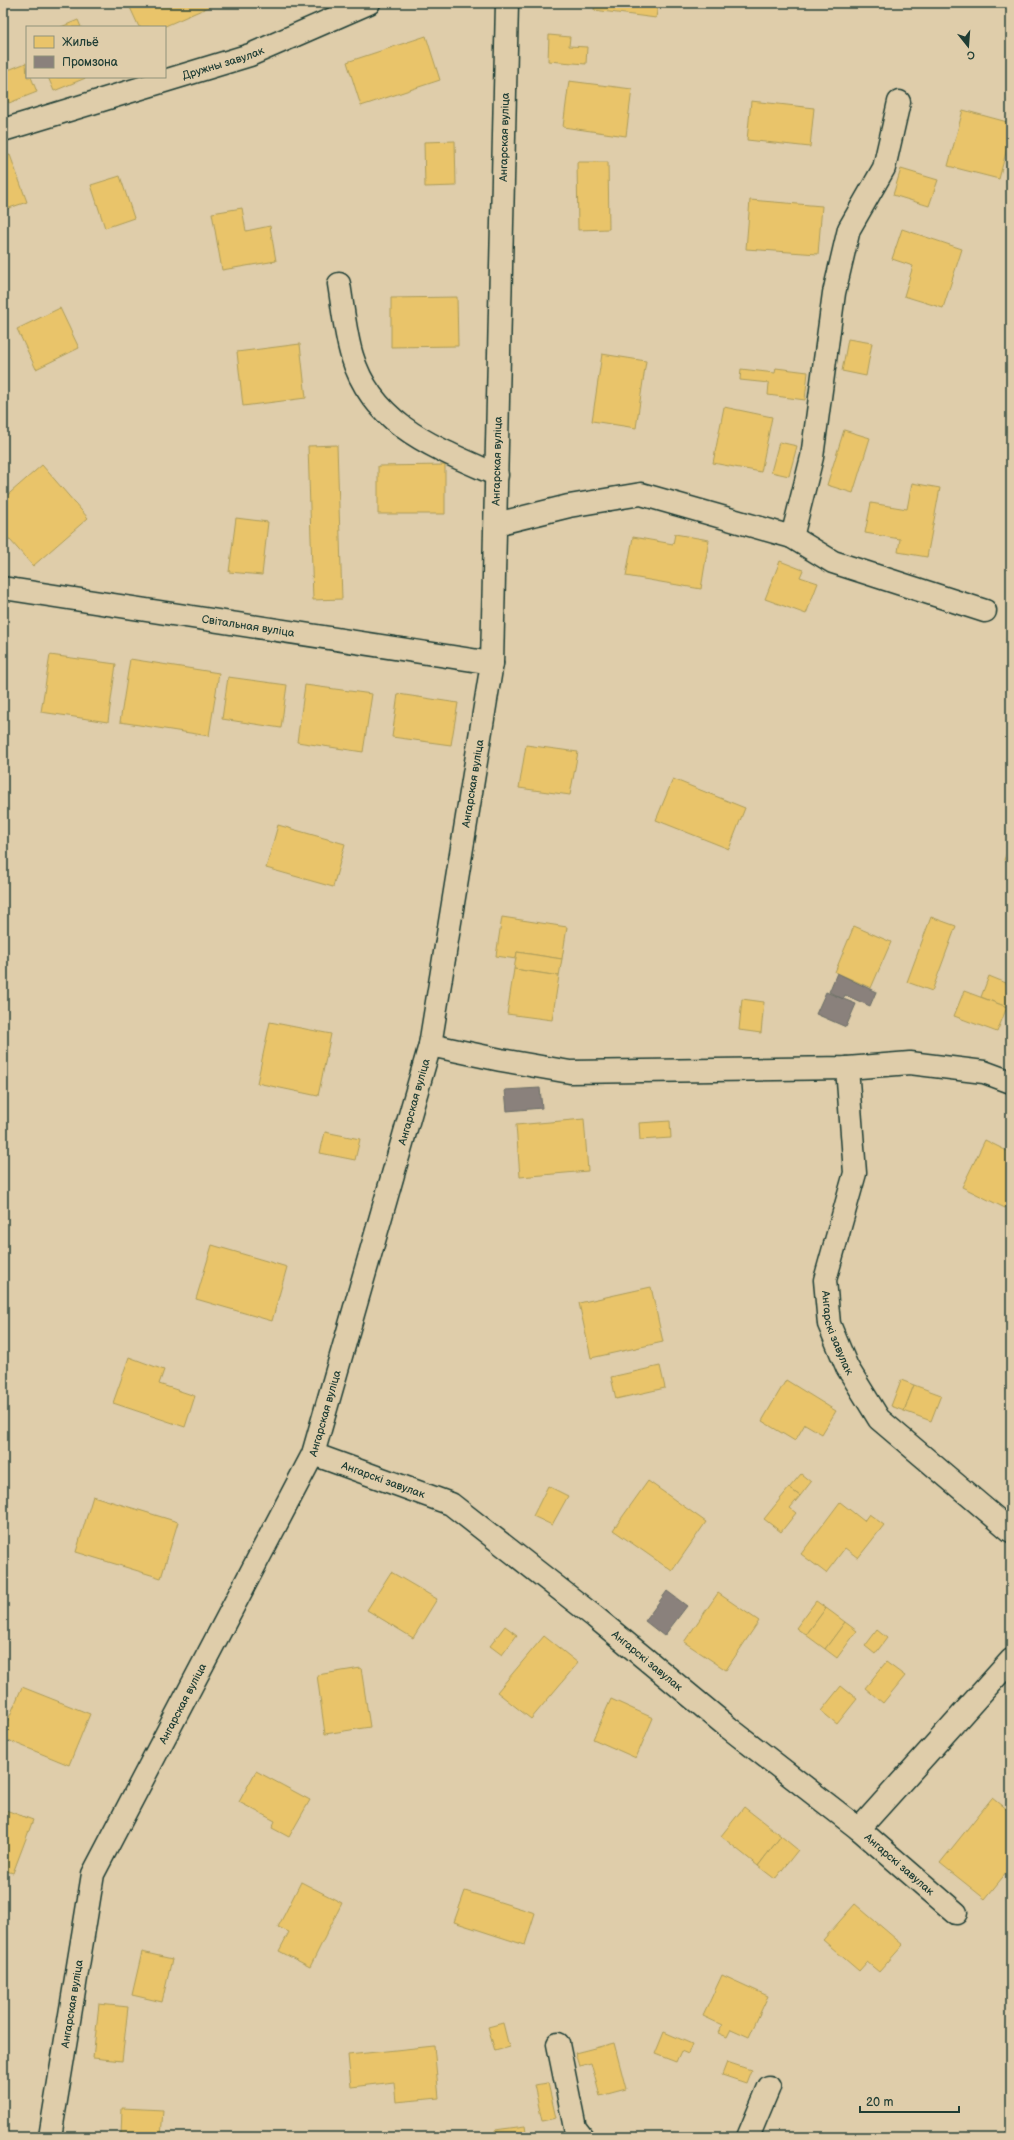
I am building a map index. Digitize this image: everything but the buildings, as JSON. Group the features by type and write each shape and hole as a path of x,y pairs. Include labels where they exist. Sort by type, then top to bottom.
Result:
{"street":[{"name":"Дружны завулак","path":"3,130 250,55 369,3"},
{"name":"Ангарская вуліца","path":"50,2137 93,1874 313,1454 430,1045 492,663 507,3"},
{"path":"792,537 812,457 834,293 849,229 884,168 899,102"},
{"path":"339,284 352,356 368,393 398,425 442,451 497,475"},
{"path":"496,524 569,506 641,494 792,537 833,562 986,610"},
{"name":"Світальная вуліца","path":"3,588 492,663"},
{"path":"430,1045 501,1060 570,1072 847,1068 910,1063 984,1072 1011,1082"},
{"name":"Ангарскі завулак","path":"847,1068 855,1173 825,1280 829,1324 847,1367 879,1419 1011,1530"},
{"name":"Ангарскі завулак","path":"313,1454 451,1504 595,1617 729,1728 859,1829 956,1913"},
{"path":"859,1829 1011,1660"},
{"path":"558,2044 575,2128 582,2137"},
{"path":"748,2137 769,2087"}]}
